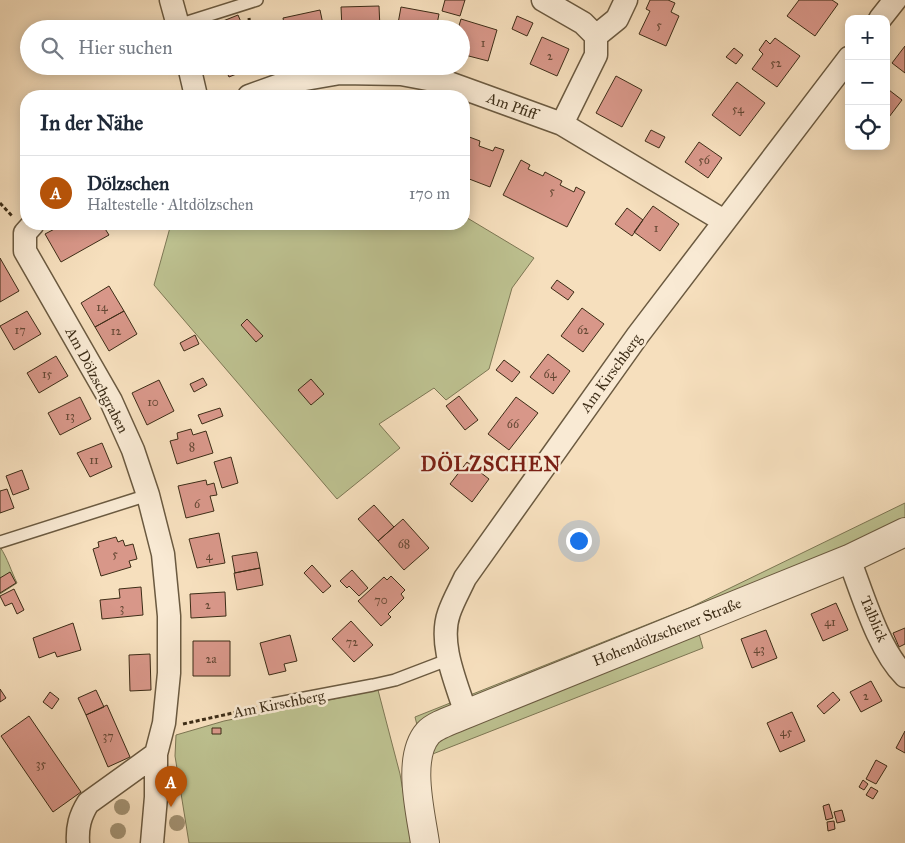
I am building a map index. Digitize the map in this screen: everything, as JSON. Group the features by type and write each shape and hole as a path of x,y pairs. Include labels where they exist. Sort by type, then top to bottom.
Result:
{"street":[{"path":"171,0 176,20"},
{"path":"543,0 583,23 596,36 596,55 562,124"},
{"path":"596,36 617,19 626,0"},
{"path":"883,15 895,0"},
{"name":"Am Kirschberg","path":"466,714 450,658 446,629 449,614 465,578 638,335 847,60"},
{"path":"191,75 195,90"},
{"name":"Am Pfiff","path":"266,90 288,82 328,75"},
{"name":"Am Pfiff","path":"406,75 449,83 468,90"},
{"name":"Am Pfiff","path":"470,91 562,124 724,221"},
{"name":"Am Dölzschgraben","path":"28,230 25,233 25,251 112,401 133,450 148,495 162,554 169,616 169,673 164,723 156,754 157,790 152,843"},
{"name":"Hohendölzschener Straße","path":"425,843 415,773 422,743 428,732 466,714 849,559 905,532"},
{"name":"Talblick","path":"849,559 877,629 895,666 905,676"},
{"path":"78,843 77,830 81,814 88,803 156,754"}],"lane":[{"path":"198,20 257,0"},
{"path":"0,542 148,495"},
{"name":"Am Kirschberg","path":"273,704 395,680 450,658"}],"path":[{"name":"Am Kirschberg","path":"164,723 177,725 273,704"}],"green space":[{"path":"470,220 534,258 512,288 489,369 446,400 434,388 379,424 400,448 337,499 154,285 169,230 470,230"},
{"path":"905,503 905,545 699,634 703,648 425,757 415,717 691,607"},
{"path":"0,547 17,583 0,594"},
{"path":"378,690 400,774 412,843 189,843 175,756 176,735 224,721"}],"building":[{"path":"445,0 465,0 460,16 442,11"},
{"path":"650,0 668,0 675,3 671,12 679,16 666,46 639,34 650,11 646,9"},
{"path":"799,0 832,0 838,4 815,36 787,16"},
{"path":"379,6 380,20 342,20 341,7"},
{"path":"401,7 439,14 438,20 399,20"},
{"path":"320,10 322,20 283,20 283,18"},
{"path":"238,15 240,20 226,20"},
{"path":"517,16 533,23 527,36 512,29"},
{"path":"470,22 497,30 488,61 470,56"},
{"path":"542,37 569,49 557,76 530,64"},
{"path":"775,38 800,56 777,87 752,69 763,54 759,50 766,40 770,44"},
{"path":"905,46 905,73 892,63"},
{"path":"734,48 743,55 736,64 726,57"},
{"path":"616,76 642,90 622,127 596,113"},
{"path":"737,82 765,103 740,136 712,115"},
{"path":"890,91 902,100 890,116"},
{"path":"651,130 665,137 659,148 645,141"},
{"path":"470,137 480,141 479,146 493,151 495,147 504,150 490,187 470,179"},
{"path":"699,142 722,158 708,178 685,162"},
{"path":"521,160 530,165 528,169 543,176 545,172 562,181 560,185 574,192 576,187 585,192 567,227 503,195"},
{"path":"653,206 679,224 660,251 634,232"},
{"path":"627,208 643,220 632,236 615,224"},
{"path":"53,230 106,230 109,235 61,262 45,234"},
{"path":"0,258 19,291 0,302"},
{"path":"557,280 574,292 568,300 551,288"},
{"path":"109,286 124,311 95,327 81,303"},
{"path":"582,308 604,324 583,352 561,336"},
{"path":"27,311 41,334 14,350 0,326"},
{"path":"124,311 137,334 109,351 95,327"},
{"path":"247,319 263,336 256,342 241,325"},
{"path":"195,335 199,344 184,351 180,343"},
{"path":"548,354 570,371 553,394 530,377"},
{"path":"56,356 68,376 39,393 27,373"},
{"path":"504,360 520,372 512,382 496,370"},
{"path":"203,378 207,385 194,392 190,384"},
{"path":"311,379 324,394 311,405 298,390"},
{"path":"159,380 174,411 147,425 132,393"},
{"path":"459,396 478,420 465,430 446,406"},
{"path":"80,397 91,419 60,435 48,413"},
{"path":"516,397 538,413 509,450 488,434"},
{"path":"220,408 223,416 202,424 198,415"},
{"path":"191,429 193,435 206,431 213,453 177,464 170,441 178,439 177,433"},
{"path":"102,443 112,467 90,477 77,453"},
{"path":"231,457 238,483 222,488 214,462"},
{"path":"467,462 489,479 472,502 450,484"},
{"path":"22,470 29,489 13,495 6,476"},
{"path":"206,480 207,485 214,483 217,495 210,496 214,511 186,518 178,486"},
{"path":"7,489 14,508 0,513 0,491"},
{"path":"374,505 394,527 378,541 358,519"},
{"path":"403,519 429,548 404,570 378,541"},
{"path":"219,533 225,563 197,568 189,539"},
{"path":"116,537 118,542 123,540 125,546 133,544 137,559 129,561 131,567 101,576 93,549 99,547 98,542"},
{"path":"257,552 260,568 235,573 232,556"},
{"path":"312,565 331,586 323,593 304,573"},
{"path":"260,568 263,585 237,590 234,573"},
{"path":"352,570 368,588 359,596 349,586 347,588 340,581"},
{"path":"10,572 16,583 0,593 0,578"},
{"path":"391,576 405,590 401,594 404,598 388,614 391,617 381,626 358,601 384,577 387,580"},
{"path":"141,587 143,615 102,619 100,600 120,598 119,589"},
{"path":"14,589 24,610 17,614 12,603 5,606 0,596"},
{"path":"225,592 226,616 191,618 190,594"},
{"path":"836,603 848,630 823,641 811,614"},
{"path":"351,621 373,645 354,662 332,639"},
{"path":"73,623 81,650 57,657 55,652 39,658 33,638"},
{"path":"905,628 905,644 899,647 893,633"},
{"path":"766,630 777,658 752,668 741,639"},
{"path":"290,635 297,661 284,664 286,671 269,675 260,643"},
{"path":"193,641 230,641 230,676 193,676"},
{"path":"150,654 151,690 130,691 129,655"},
{"path":"871,681 882,701 861,712 850,692"},
{"path":"0,689 6,698 0,702"},
{"path":"96,690 104,707 86,715 78,698"},
{"path":"50,692 59,699 52,709 43,702"},
{"path":"833,692 840,700 824,714 817,706"},
{"path":"107,705 130,757 108,767 86,715"},
{"path":"792,712 805,741 780,752 767,723"},
{"path":"29,716 81,792 53,812 1,736"},
{"path":"212,728 221,728 221,734 212,734"},
{"path":"905,731 905,753 896,748"},
{"path":"876,760 887,766 876,784 866,779"},
{"path":"863,780 868,784 864,790 859,787"},
{"path":"871,787 878,791 873,799 866,795"},
{"path":"829,804 833,818 826,820 823,806"},
{"path":"842,810 845,821 837,823 834,812"},
{"path":"834,821 835,829 828,831 827,822"}],"place":[{"name":"Dölzschen","path":"171,807"}],"district":[{"name":"DÖLZSCHEN","path":"491,464"}]}
